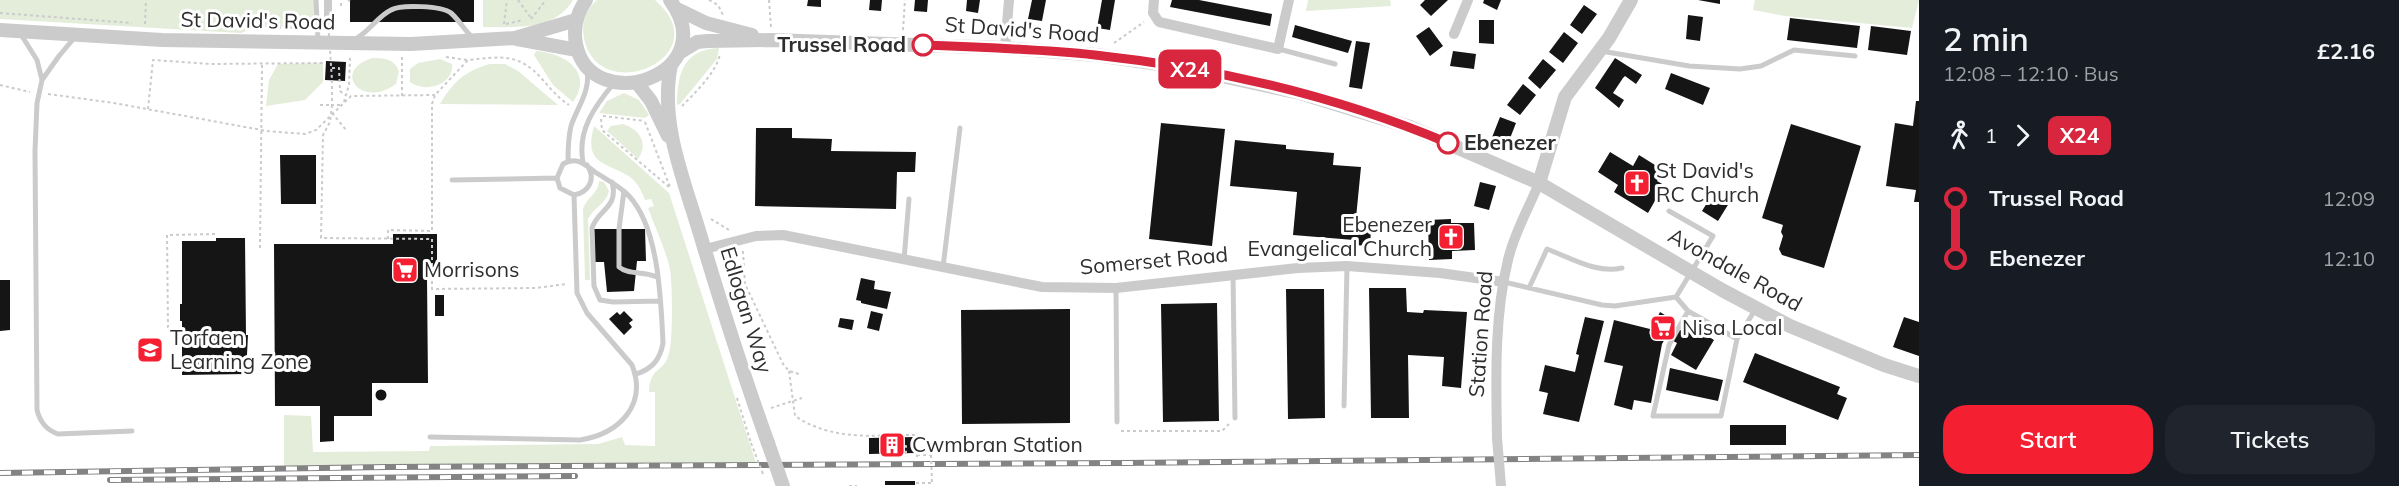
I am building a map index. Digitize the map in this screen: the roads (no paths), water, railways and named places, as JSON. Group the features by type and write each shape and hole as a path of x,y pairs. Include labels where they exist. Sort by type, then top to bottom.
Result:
{"street":[{"path":"328,0 328,21"},
{"path":"585,64 574,35 576,20 586,0"},
{"path":"1005,48 1009,0"},
{"path":"1154,0 1154,16 1162,23 1278,49 1289,0"},
{"path":"1454,33 1468,0"},
{"name":"Station Road","path":"1501,486 1497,438 1498,336 1508,259 1539,183 1565,97 1620,20 1630,0"},
{"name":"St David's Road","path":"673,4 706,23 771,40"},
{"name":"St David's Road","path":"673,4 682,21 683,33 675,59"},
{"name":"St David's Road","path":"515,39 576,20"},
{"name":"St David's Road","path":"0,30 162,40 318,44 349,51 411,44 515,39 578,50"},
{"name":"St David's Road","path":"585,64 601,76 616,82 637,83 651,79 697,42 771,40 1005,48 1096,55 1180,67 1300,93 1410,128 1539,183"},
{"name":"Edlogan Way","path":"675,59 667,96 674,146 757,413 783,486"},
{"name":"Edlogan Way","path":"637,83 651,101 674,146"},
{"name":"Avondale Road","path":"1539,183 1756,308 1828,343 1919,376"},
{"name":"Somerset Road","path":"705,249 756,236 783,235 1042,287 1116,288 1233,274 1347,266 1440,273 1504,282"}],"lane":[{"path":"316,0 318,44"},
{"path":"349,51 392,9 405,7 440,8 450,12 475,41"},
{"path":"19,31 38,60 42,80"},
{"path":"78,35 58,56 42,80 35,127 39,416 47,428 58,434 132,431"},
{"path":"1278,49 1335,64"},
{"path":"1599,51 1689,66 1740,69 1761,66 1794,50 1855,56"},
{"path":"585,64 588,80 571,128 568,161 560,168 557,178 560,188 574,195 590,187 592,175 585,163 582,141 587,122 598,103 616,82"},
{"path":"943,268 960,128"},
{"path":"568,161 585,163 624,191 637,206 644,221 651,243 657,277 663,343 661,356 652,367 636,374"},
{"path":"452,180 557,178"},
{"path":"612,182 614,191 612,201 594,222 592,228 594,286 600,300 660,301"},
{"path":"624,191 619,229 618,267 624,271 646,272 657,277"},
{"path":"430,437 580,440 596,437 612,430 630,412 635,399 636,374 628,359 587,313 578,293 574,195"},
{"path":"904,260 909,199"},
{"path":"1504,282 1602,305 1615,306 1676,297 1713,236 1669,211"},
{"path":"1529,288 1547,249 1593,267 1613,270 1622,268"},
{"path":"1344,406 1347,266"},
{"path":"1233,274 1235,418"},
{"path":"1116,288 1117,422"},
{"path":"1676,297 1688,311 1737,339"},
{"path":"1688,311 1669,345 1653,416 1721,416 1737,339 1756,308"}],"railway":[{"path":"0,473 387,467 1919,455"},
{"path":"110,480 575,476"}],"place":[{"name":"Trussel Road","path":"923,45"},
{"name":"Ebenezer","path":"1448,143"},
{"name":"St David's RC Church","path":"1637,183"},
{"name":"Ebenezer Evangelical Church","path":"1451,237"},
{"name":"Morrisons","path":"405,270"},
{"name":"Nisa Local","path":"1663,328"},
{"name":"Torfaen Learning Zone","path":"150,350"},
{"name":"Cwmbran Station","path":"892,445"}]}
